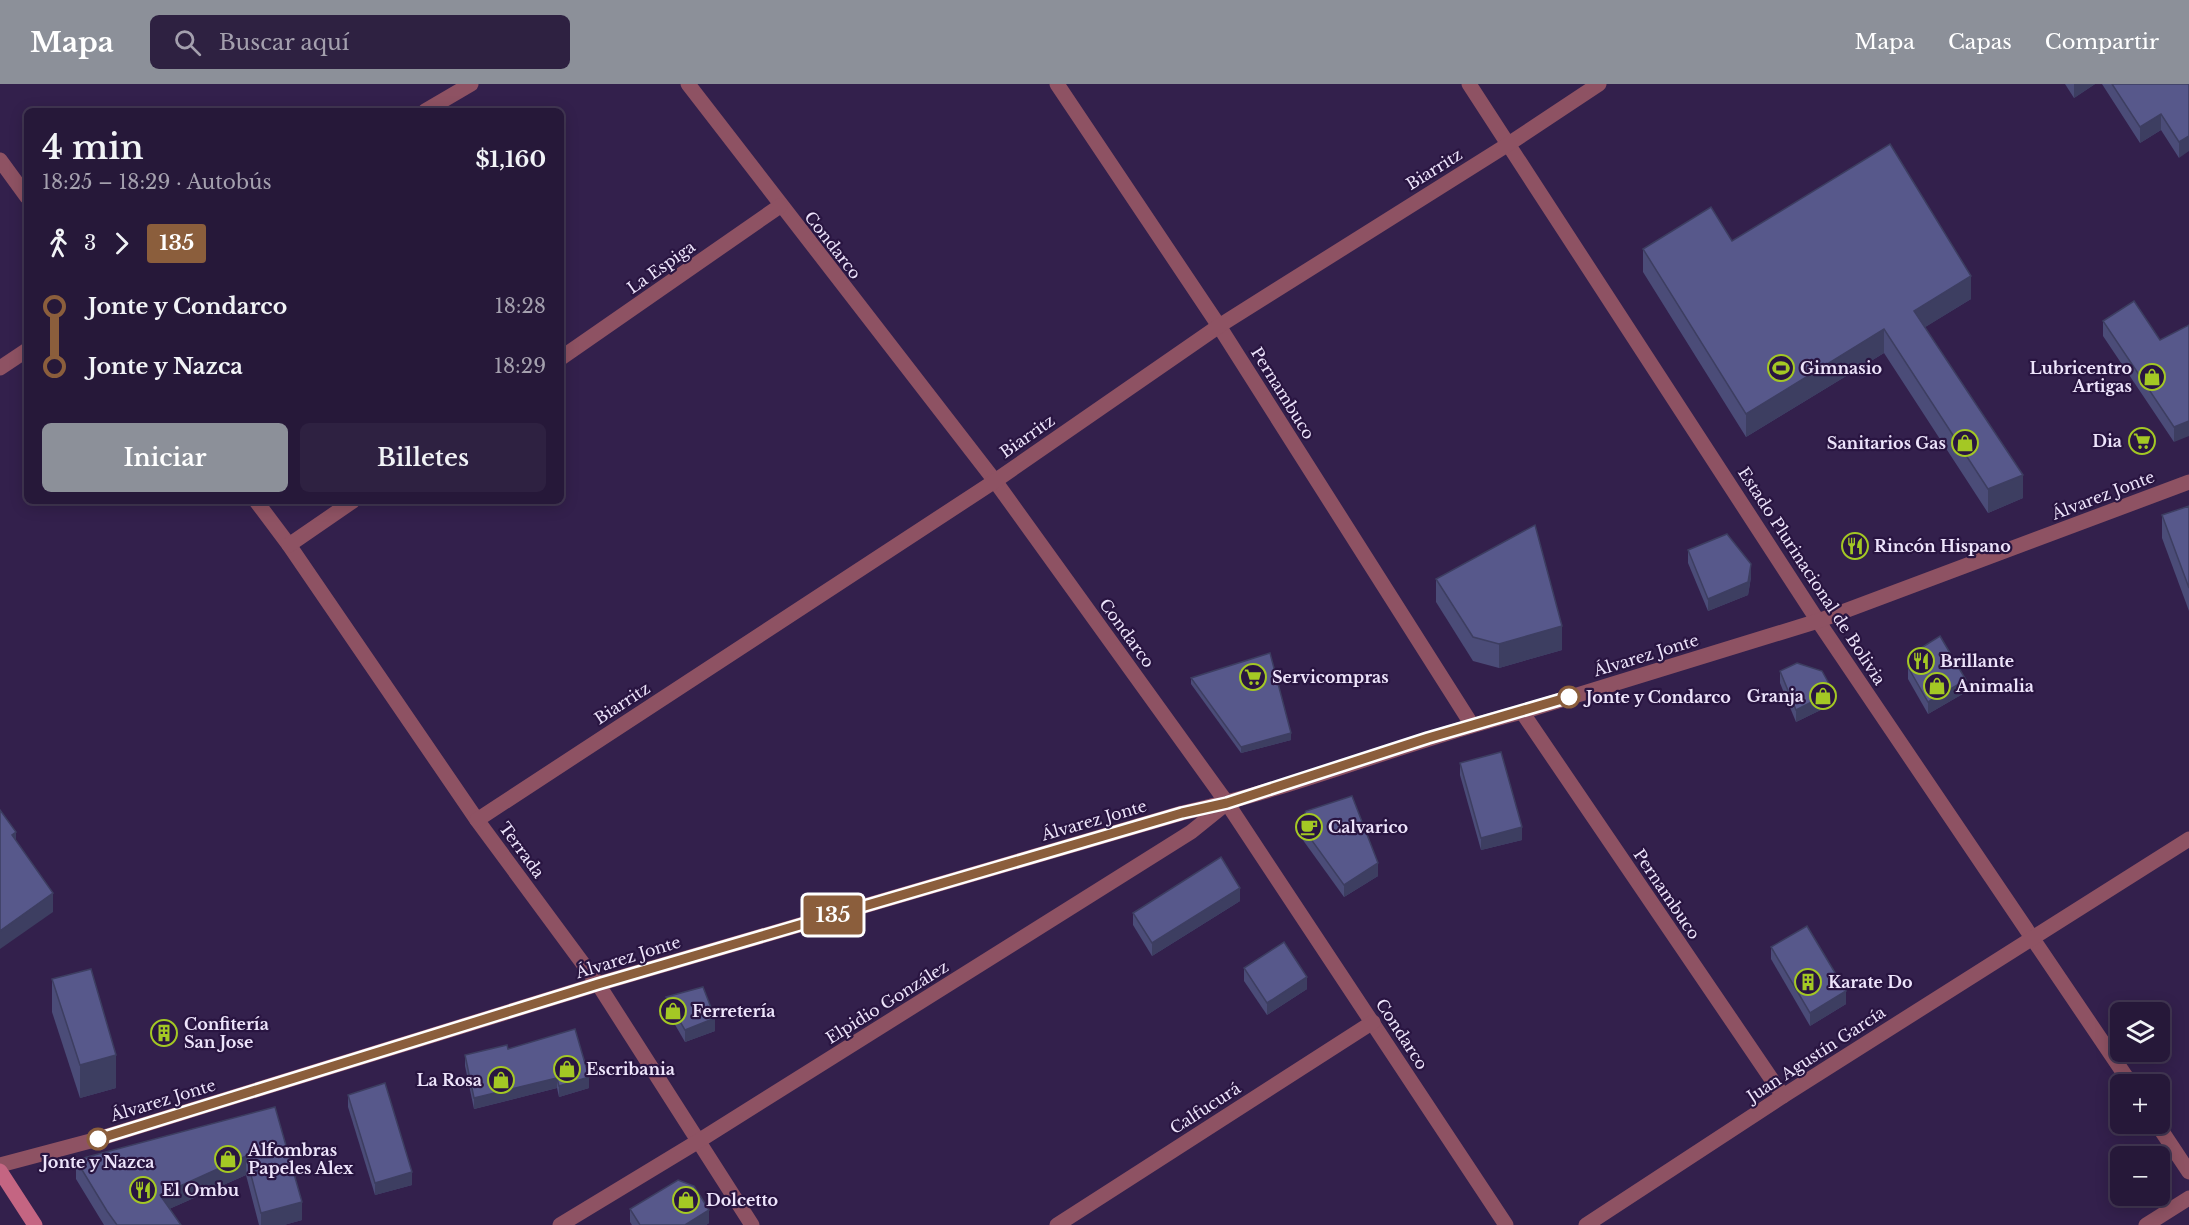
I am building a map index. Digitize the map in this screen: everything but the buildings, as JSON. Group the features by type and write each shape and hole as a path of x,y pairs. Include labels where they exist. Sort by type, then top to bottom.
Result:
{"main road":[{"path":"0,1171 35,1225"}],"street":[{"path":"430,108 471,84"},
{"name":"Condarco","path":"688,84 780,206 995,481 1227,803 1506,1225"},
{"name":"Pernambuco","path":"1057,84 1219,326 1472,725"},
{"name":"Estado Plurinacional de Bolivia","path":"1469,84 1818,621 2124,1074"},
{"name":"Biarritz","path":"477,820 995,481 1219,326 1507,145 1599,84"},
{"path":"0,160 24,193"},
{"name":"La Espiga","path":"564,356 780,206"},
{"path":"0,368 24,352"},
{"name":"Álvarez Jonte","path":"0,1165 98,1139 598,984 1182,813 1227,803 1472,725 1818,621 2189,482"},
{"name":"Terrada","path":"258,504 289,545 477,820 598,984 752,1225"},
{"path":"289,545 349,504"},
{"name":"Pernambuco","path":"1521,712 1783,1096"},
{"name":"Elpidio González","path":"560,1225 697,1142 1191,832 1227,803"},
{"name":"Juan Agustín García","path":"1586,1225 1783,1096 2189,839"},
{"name":"Calfucurá","path":"1057,1225 1373,1022"},
{"path":"2164,1134 2189,1172"},
{"path":"2146,1225 2189,1197"}],"bus line":[{"name":"135","path":"98,1139 598,984 1182,813 1227,803 1428,738 1569,697"}],"place":[{"name":"Gimnasio","path":"1781,368"},
{"name":"Lubricentro Artigas","path":"2152,377"},
{"name":"Dia","path":"2142,441"},
{"name":"Sanitarios Gas","path":"1965,443"},
{"name":"Rincón Hispano","path":"1855,546"},
{"name":"Brillante","path":"1921,661"},
{"name":"Servicompras","path":"1253,677"},
{"name":"Animalia","path":"1937,686"},
{"name":"Granja","path":"1823,696"},
{"name":"Jonte y Condarco","path":"1569,697"},
{"name":"Calvarico","path":"1309,827"},
{"name":"Karate Do","path":"1808,982"},
{"name":"Ferretería","path":"673,1011"},
{"name":"Confitería San Jose","path":"164,1033"},
{"name":"Escribania","path":"567,1069"},
{"name":"La Rosa","path":"501,1080"},
{"name":"Jonte y Nazca","path":"98,1139"},
{"name":"Alfombras Papeles Alex","path":"228,1159"},
{"name":"El Ombu","path":"143,1190"},
{"name":"Dolcetto","path":"686,1200"}]}
